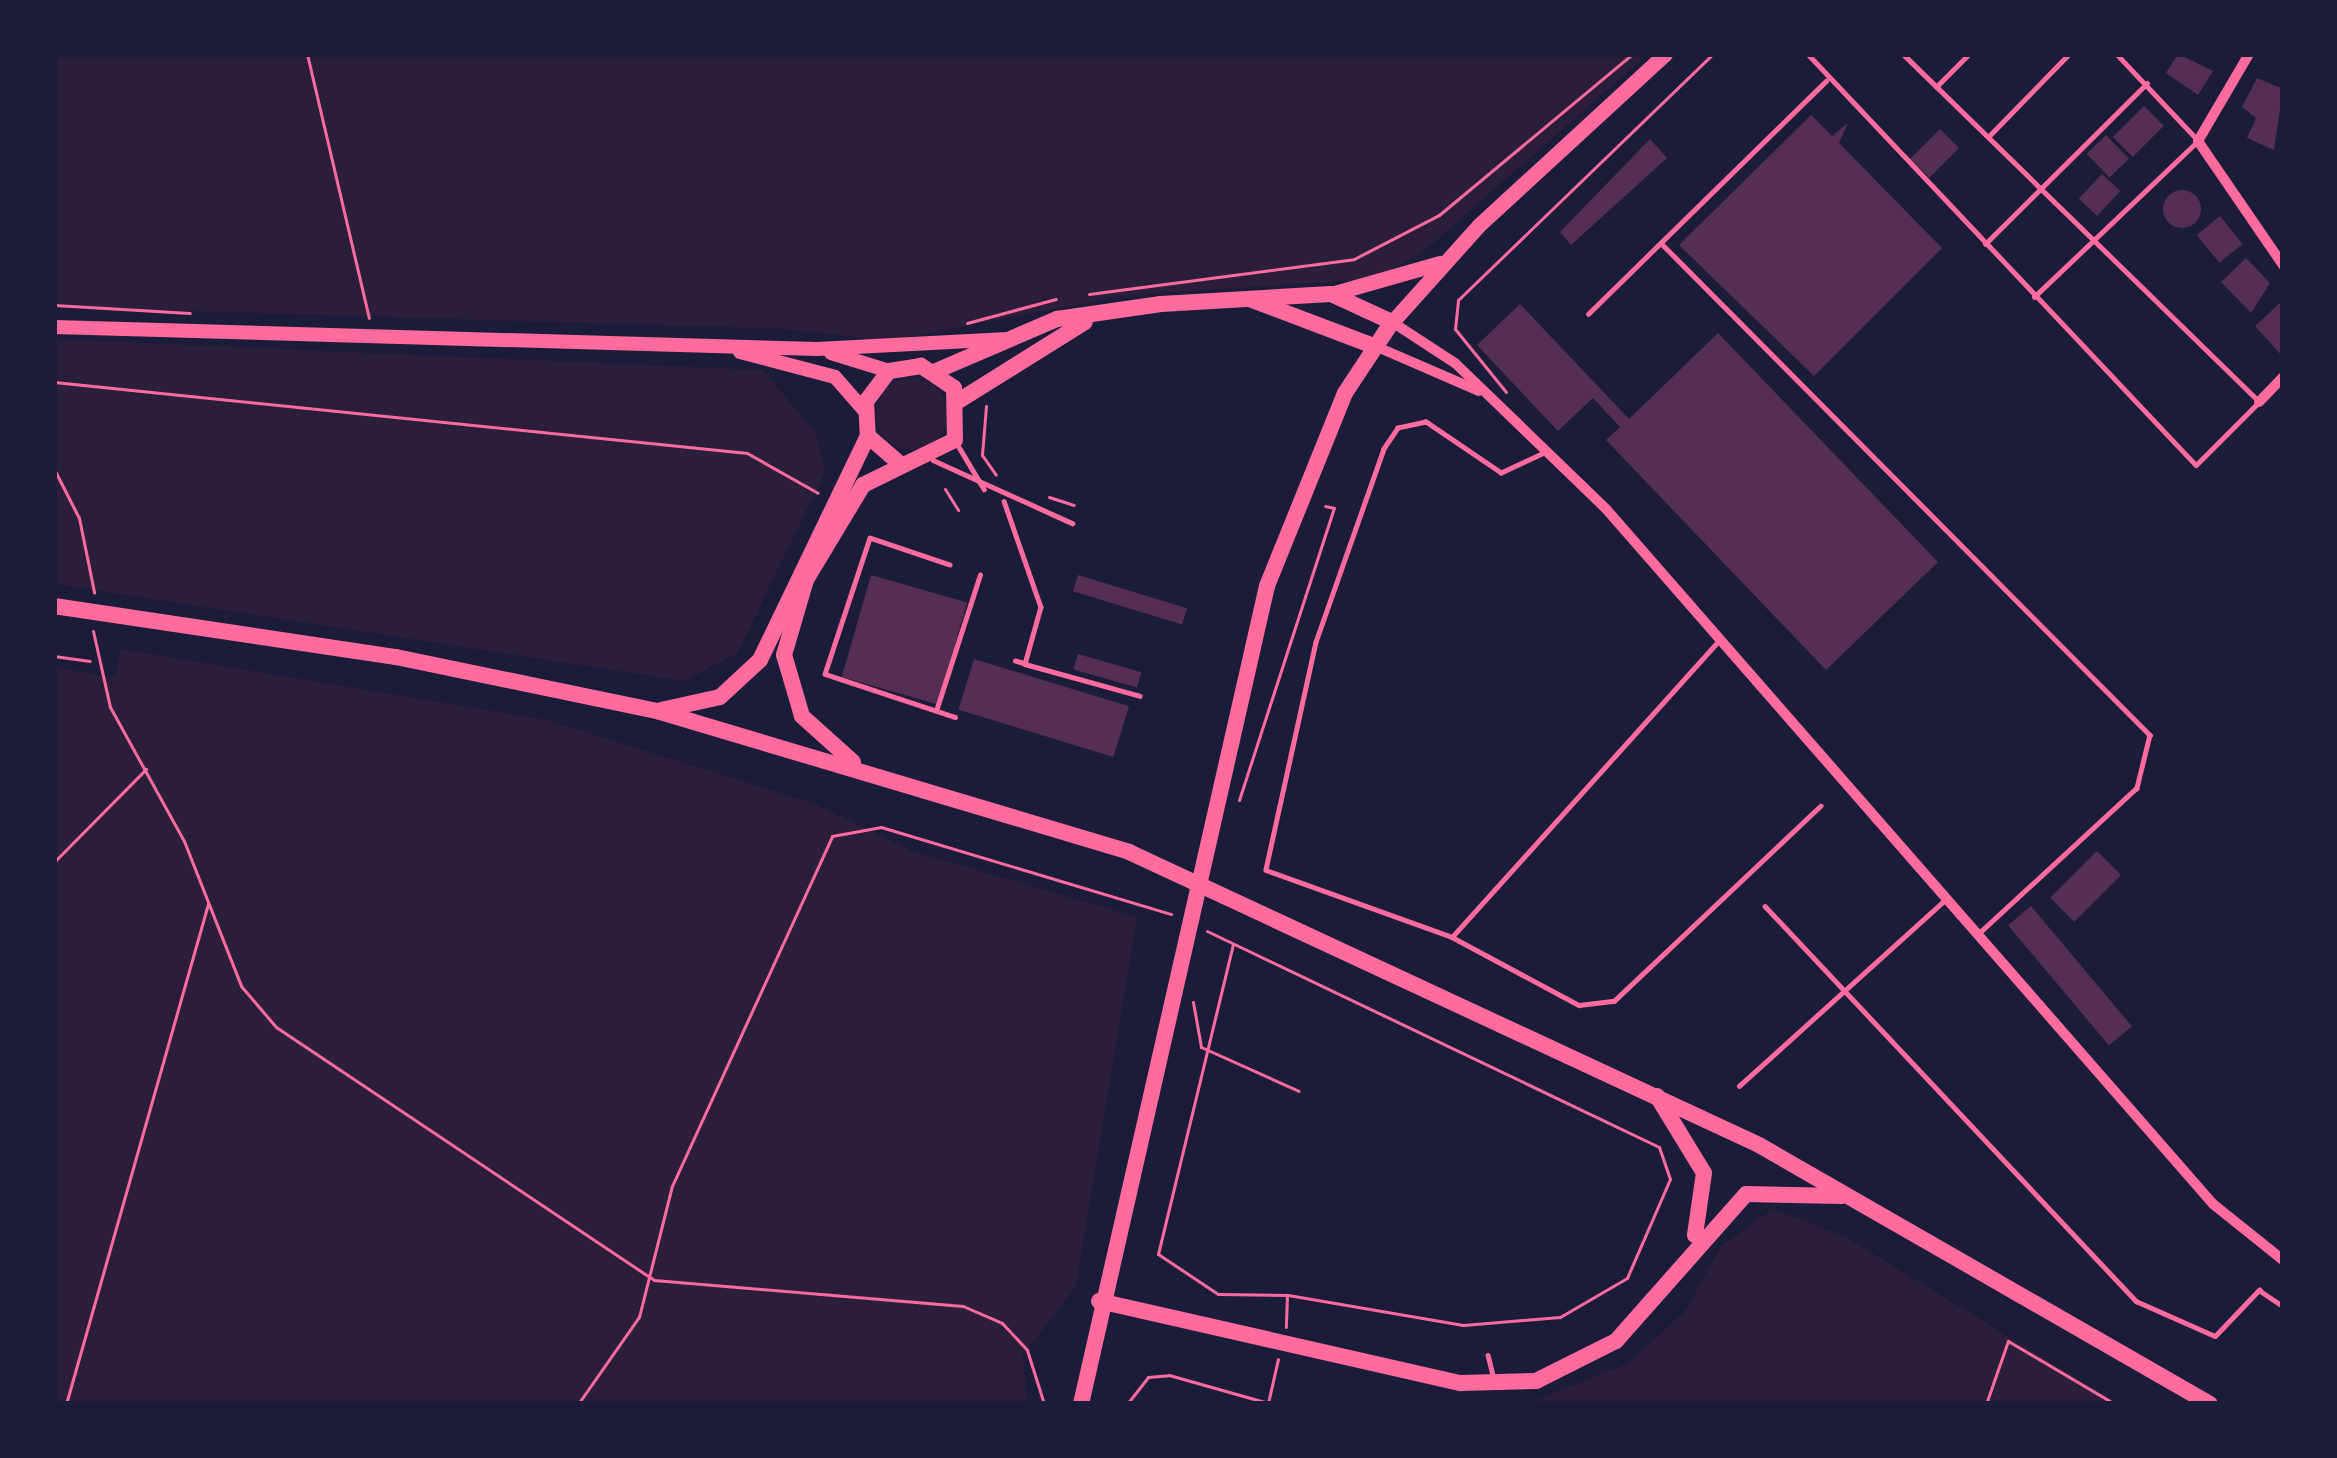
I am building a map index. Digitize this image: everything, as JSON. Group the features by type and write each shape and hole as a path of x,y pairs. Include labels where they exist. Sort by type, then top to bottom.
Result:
{"main road":[{"path":"1081,1404 1099,1301 1177,955 1287,528 1374,346 1392,322 1443,262 1665,54"},
{"path":"657,711 743,681 868,436 864,410 889,371 936,371 1009,339 1099,316 1244,297 1331,294 1443,262"},
{"path":"1331,294 1392,322"},
{"path":"1244,297 1374,346"},
{"path":"960,400 1099,316"},
{"path":"859,766 802,716 784,655 837,520 898,462 933,460 955,440 960,400 936,371"},
{"path":"868,436 898,462"},
{"path":"55,606 127,613 657,711 859,766 1185,873 1653,1090 1861,1199 2210,1404"},
{"path":"1653,1090 1704,1173 1693,1241"},
{"path":"1099,1301 1495,1386 1536,1381 1616,1341 1693,1241 1760,1190 1861,1199"}],"street":[{"path":"2249,54 2198,141 2283,266"},
{"path":"2271,248 2283,241"},
{"path":"1392,322 1488,394 1547,451 1721,639 2212,1204 2283,1259"},
{"path":"54,327 818,349 1009,339"},
{"path":"700,344 820,370 864,410"},
{"path":"1374,346 1488,394"},
{"path":"818,349 889,371"},
{"path":"2259,402 2283,377"}],"lane":[{"path":"1808,54 1826,82 2196,465 2259,402 1903,54"},
{"path":"1936,87 1969,54"},
{"path":"1988,137 2068,54"},
{"path":"2034,297 2198,141 2116,54"},
{"path":"1588,314 1826,82"},
{"path":"1984,245 2147,83"},
{"path":"1661,243 2150,736 2138,788 1979,934"},
{"path":"1547,451 1501,473 1442,427 1412,422 1384,449 1354,517 1266,870 1452,937 1579,1004 1614,1001 1820,806"},
{"path":"955,440 984,489"},
{"path":"933,460 1004,501 1072,523"},
{"path":"1004,501 1041,607 1025,664"},
{"path":"950,565 870,538 825,674 955,717"},
{"path":"936,711 980,575"},
{"path":"1452,937 1721,639"},
{"path":"1015,661 1140,696"},
{"path":"1739,1086 1948,897"},
{"path":"1765,906 2136,1301 2216,1336 2259,1290 2283,1306"},
{"path":"1488,1355 1495,1386"}],"path":[{"path":"307,54 370,320"},
{"path":"1083,296 1354,259 1439,215 1633,54"},
{"path":"1501,405 1508,388 1455,329 1458,300 1713,54"},
{"path":"962,323 1061,298"},
{"path":"54,382 746,453 834,502"},
{"path":"992,387 982,455 1009,482"},
{"path":"54,469 79,518 94,596"},
{"path":"945,489 958,511"},
{"path":"1039,494 1074,505"},
{"path":"1325,506 1354,517"},
{"path":"1232,818 1334,508"},
{"path":"94,618 92,662 209,902 241,986 276,1027 654,1280 963,1306 1002,1323 1027,1350 1044,1404"},
{"path":"54,656 92,662"},
{"path":"54,862 147,768"},
{"path":"578,1404 654,1280 672,1186 832,836 881,827 1181,919"},
{"path":"66,1404 209,902"},
{"path":"1198,927 1234,943 1659,1148 1670,1179 1628,1278 1560,1317 1463,1325 1287,1295 1218,1294 1158,1254 1201,1047 1234,943"},
{"path":"1195,981 1201,1047"},
{"path":"1201,1047 1298,1091"},
{"path":"1287,1295 1289,1313"},
{"path":"1986,1404 2008,1341 2115,1404"},
{"path":"1127,1404 1148,1377 1169,1375 1271,1403 1271,1390"}],"shaded area":[{"path":"54,54 1648,54 1423,252 1375,279 1129,295 887,341 785,329 54,307"},
{"path":"54,339 763,370 816,433 825,472 737,654 684,681 54,584"},
{"path":"912,378 937,389 948,414 937,439 912,450 887,439 876,414 887,389"},
{"path":"121,649 547,720 816,804 912,851 1137,917 1076,1287 1023,1355 1027,1404 54,1404 54,667 115,678"},
{"path":"1773,1209 1846,1237 2119,1404 1526,1404 1629,1363 1686,1310 1721,1246"}],"building":[{"path":"2178,54 2213,71 2198,95 2166,73"},
{"path":"2257,78 2283,89 2274,150 2247,138 2256,118 2242,107"},
{"path":"2144,106 2164,126 2133,157 2113,137"},
{"path":"1811,115 1832,136 1848,123 1839,143 1942,248 1814,376 1679,245"},
{"path":"1940,129 1959,148 1929,178 1910,159"},
{"path":"2106,135 2129,159 2110,177 2087,154"},
{"path":"1650,139 1667,158 1571,245 1560,232"},
{"path":"2102,174 2120,191 2097,216 2079,199"},
{"path":"2182,190 2195,196 2201,209 2195,222 2182,228 2169,222 2163,209 2169,196"},
{"path":"2220,216 2243,244 2219,263 2197,235"},
{"path":"2246,258 2270,283 2251,313 2221,282"},
{"path":"2283,300 2283,357 2255,326"},
{"path":"1520,304 1629,419 1718,333 1938,562 1826,670 1606,440 1620,427 1593,398 1558,431 1477,345"},
{"path":"871,575 967,603 938,704 842,677"},
{"path":"1078,575 1187,608 1182,625 1073,591"},
{"path":"1078,654 1141,672 1137,688 1074,669"},
{"path":"974,659 1129,706 1113,757 959,710"},
{"path":"2097,851 2121,875 2074,922 2050,898"},
{"path":"2031,906 2132,1026 2109,1046 2008,925"}]}
